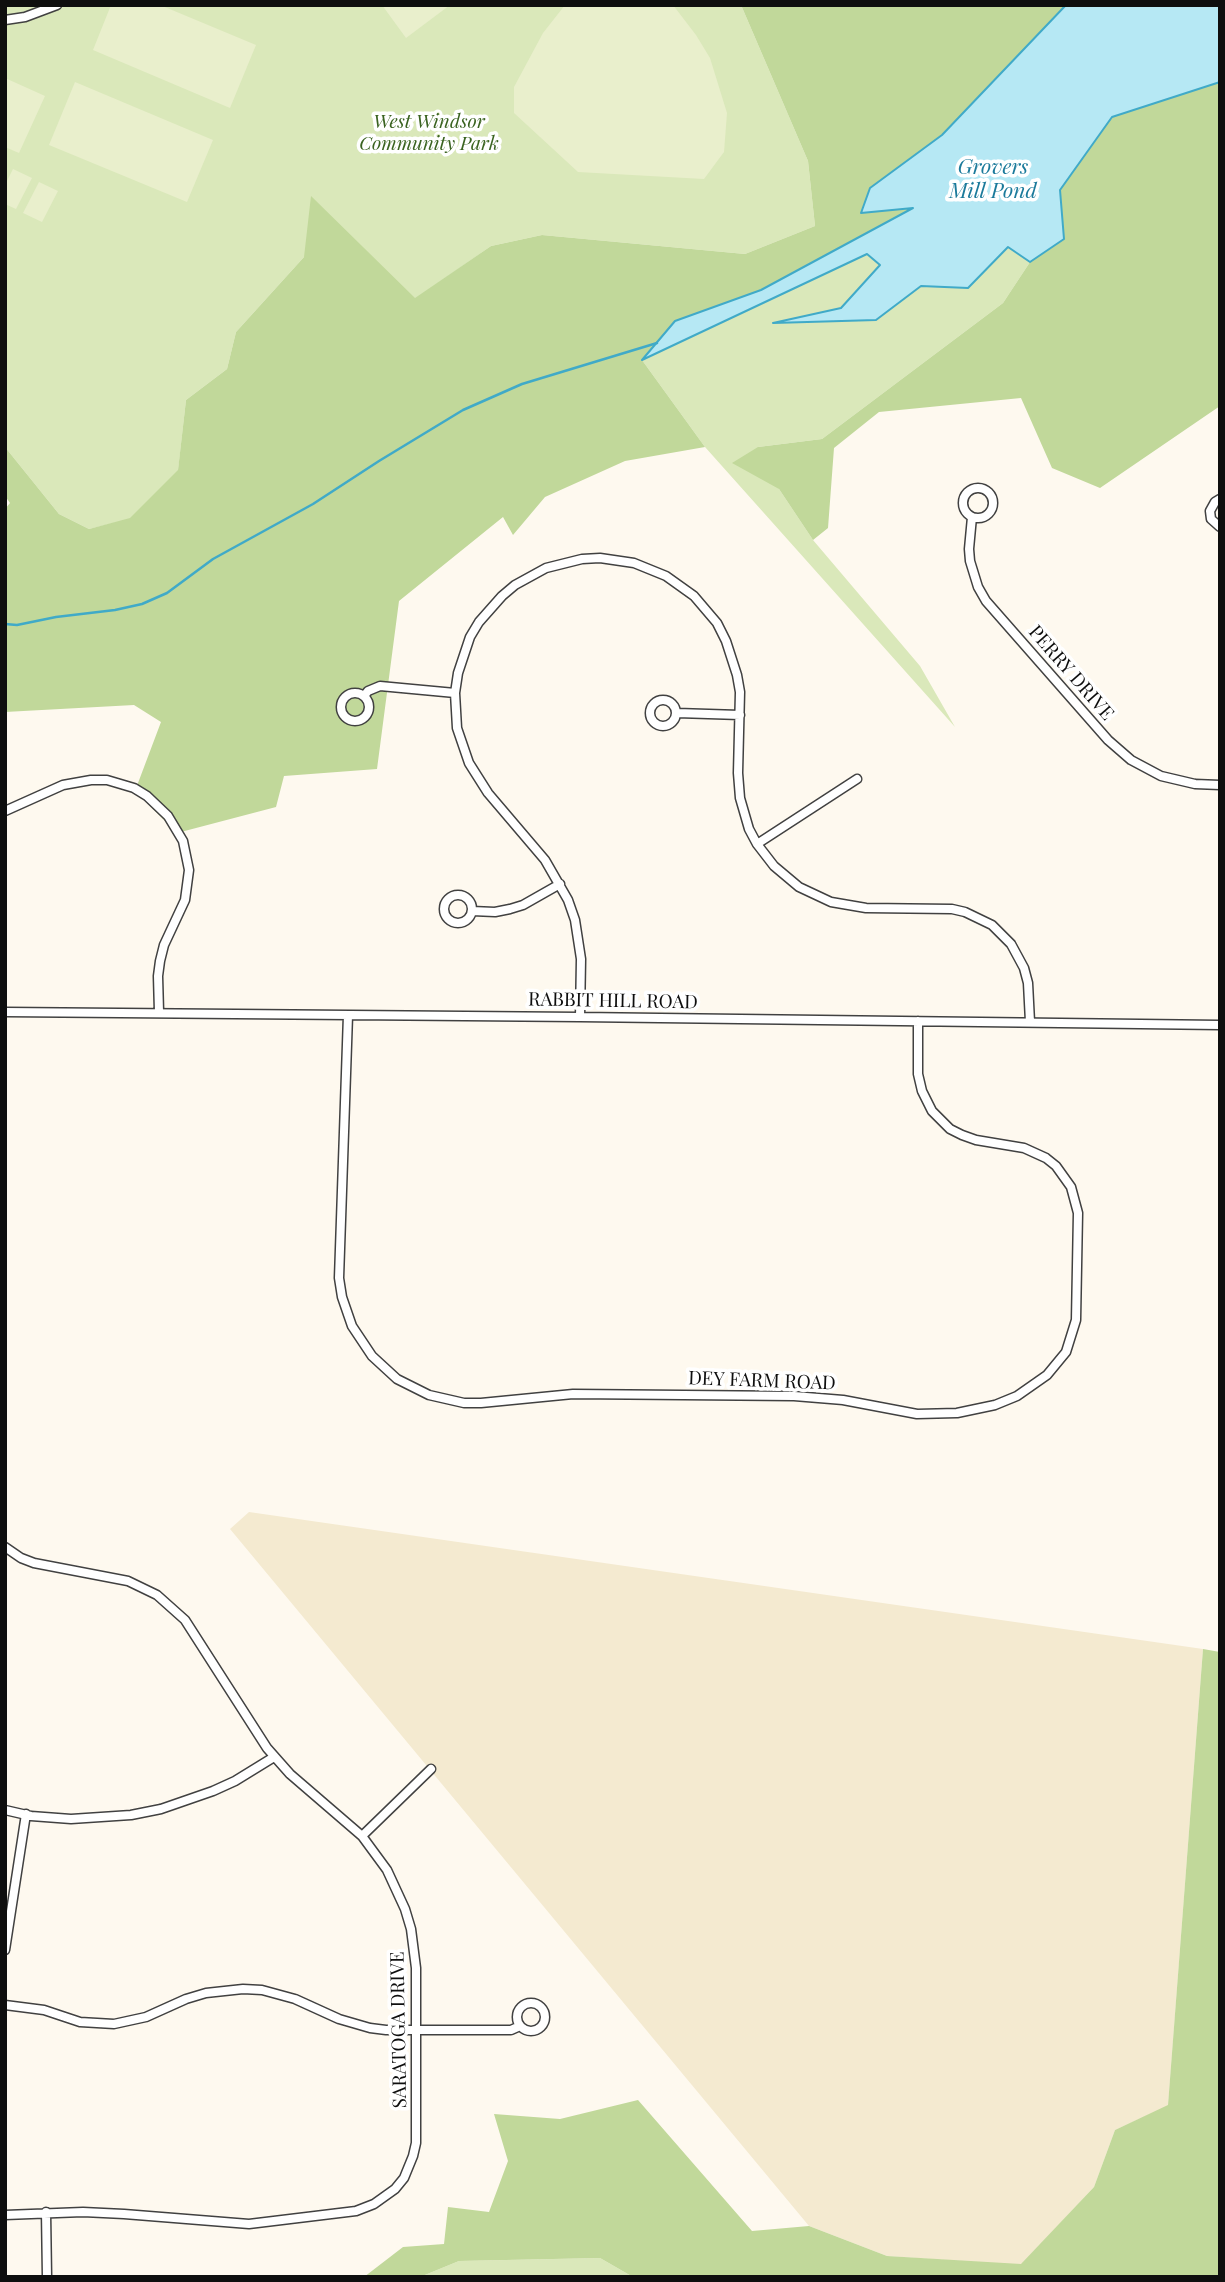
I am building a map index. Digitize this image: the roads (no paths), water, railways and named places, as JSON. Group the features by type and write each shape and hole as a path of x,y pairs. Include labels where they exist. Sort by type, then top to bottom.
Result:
{"street":[{"path":"5,20 25,17 57,5"},
{"path":"1220,499 1210,511 1211,519 1220,527"},
{"name":"PERRY DRIVE","path":"972,517 969,549 973,574 986,601 1108,740 1131,760 1161,776 1195,784 1220,785"},
{"path":"580,1017 581,958 575,920 560,884 545,860 488,793 469,763 457,727 455,693 458,673 470,638 489,608 502,596 515,585 546,568 582,559 608,559 634,563 680,585 706,609 726,641 738,683 740,798 744,816 757,844 774,866 810,893 831,902 866,908 952,909 992,925 1012,944 1024,968 1028,983 1030,1022"},
{"path":"364,696 368,691 380,686 455,693"},
{"path":"677,713 740,715"},
{"path":"757,844 857,779"},
{"path":"5,811 63,785 107,780 134,788 168,816 183,842 188,870 185,900 164,945 160,961 159,1013"},
{"path":"472,911 495,912 510,909 523,905 560,884"},
{"name":"RABBIT HILL ROAD","path":"5,1012 1220,1025"},
{"name":"DEY FARM ROAD","path":"348,1015 339,1278 352,1326 372,1356 397,1379 429,1395 464,1403 573,1394 780,1395 843,1400 917,1414 957,1413 995,1405 1017,1396 1047,1376 1066,1352 1076,1320 1079,1213 1076,1199 1065,1176 1046,1158 1024,1147 976,1140 962,1135 947,1127 932,1111 922,1091 918,1074 918,1021"},
{"name":"SARATOGA DRIVE","path":"5,1547 34,1563 128,1581 157,1595 172,1606 196,1635 254,1730 274,1757 362,1836 387,1870 411,1929 416,1968 416,2143 404,2178 395,2189 374,2204 356,2211 249,2224 124,2214 46,2212 5,2215"},
{"path":"5,1810 71,1819 101,1818 161,1809 235,1781 274,1757"},
{"path":"362,1836 431,1769"},
{"path":"5,1950 26,1814"},
{"path":"5,2005 44,2010 80,2022 114,2024 146,2017 206,1993 243,1989 286,1996 370,2028 511,2031 520,2026"},
{"path":"46,2212 47,2277"}],"water":[{"name":"Grovers Mill Pond","path":"1066,5 1220,5 1220,82 1112,117 1060,190 1064,239 1030,262 1008,247 968,288 921,286 876,320 773,323 841,308 880,265 867,254 642,360 675,321 761,290 913,208 861,213 870,188 942,135"}],"waterway":[{"path":"5,624 17,625 142,604 167,593 213,559 313,504 463,410 522,384 657,343"}],"park label":[{"name":"West Windsor Community Park","path":"429,133"}]}
